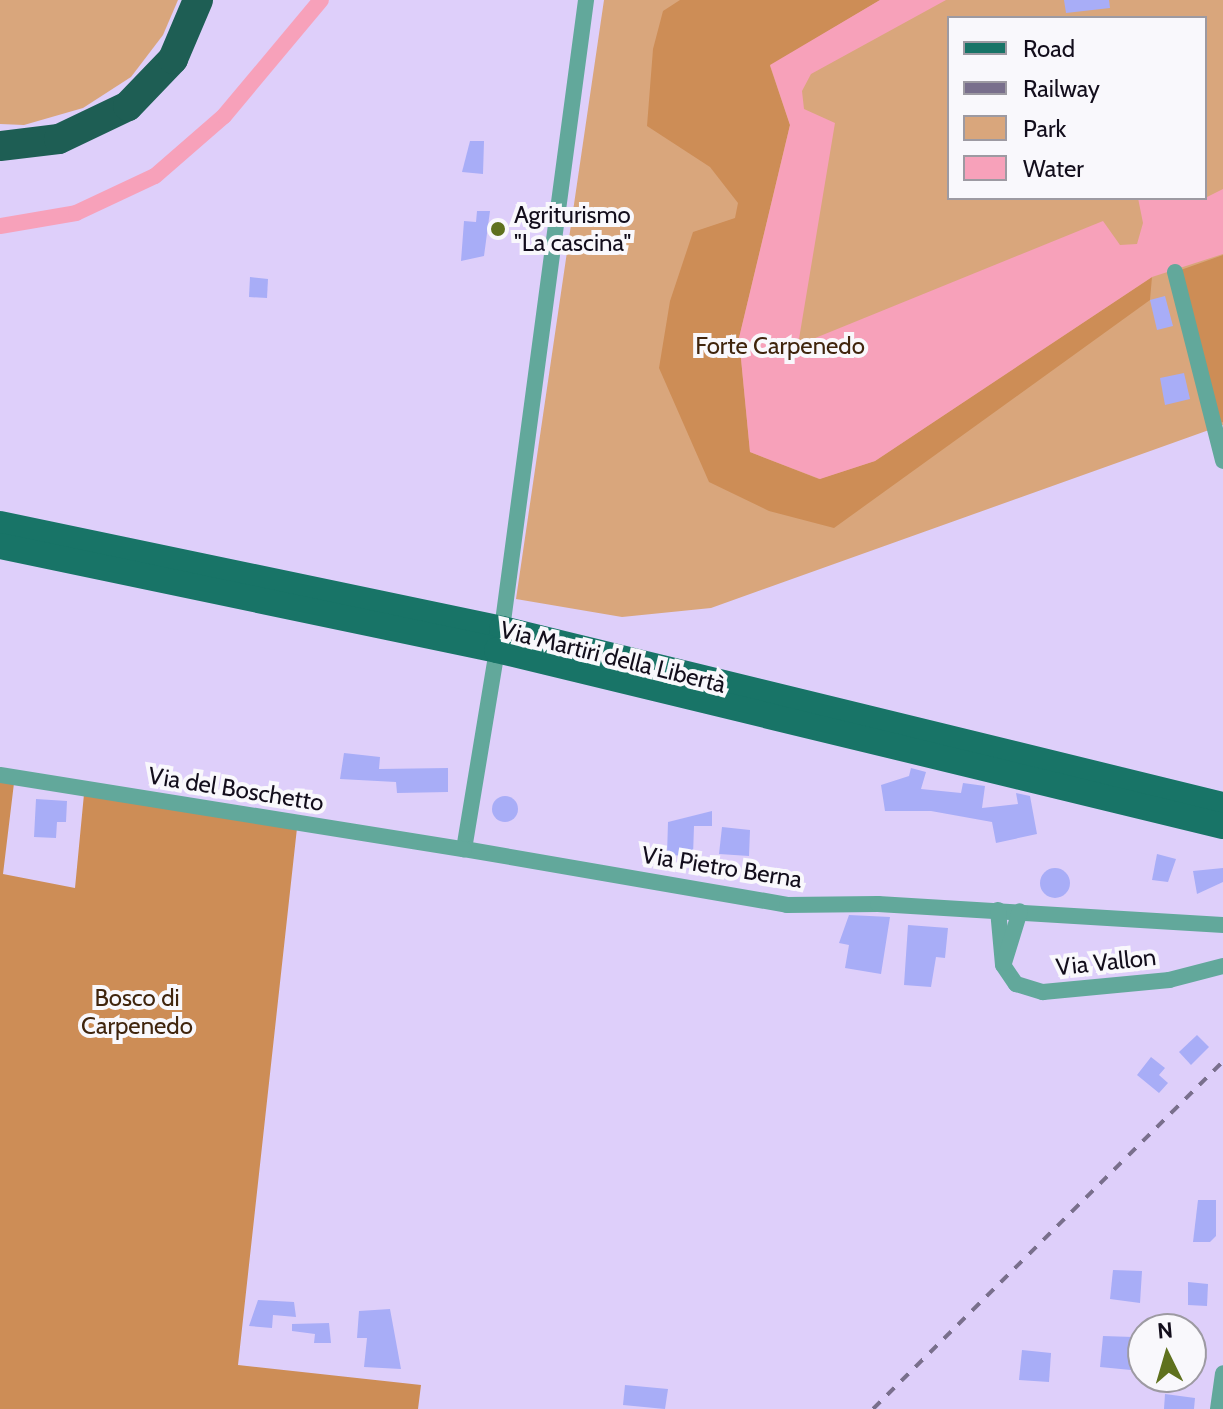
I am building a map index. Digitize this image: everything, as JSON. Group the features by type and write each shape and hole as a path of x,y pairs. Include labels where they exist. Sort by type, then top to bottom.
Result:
{"highway":[{"path":"0,131 53,125 108,102 153,58 181,0"},
{"path":"0,146 59,139 128,106 173,59 198,0"}],"main road":[{"name":"Via Martiri della Libertà","path":"0,524 499,639 1189,808 1223,826"},
{"name":"Via Martiri della Libertà","path":"0,546 499,639"},
{"name":"Via Martiri della Libertà","path":"1189,808 1223,805"}],"street":[{"path":"464,849 499,639 586,0"},
{"path":"1175,272 1223,461"},
{"name":"Via del Boschetto","path":"0,775 464,849"},
{"name":"Via Pietro Berna","path":"464,849 787,905 1020,911 1223,925"},
{"path":"998,910 1003,965"},
{"path":"1003,965 1020,911"},
{"name":"Via Vallon","path":"1003,965 1016,984 1043,992 1169,980 1223,966"},
{"path":"1218,1409 1223,1373"}],"green space":[{"path":"0,0 178,0 163,35 131,77 83,108 24,125 0,124"},
{"name":"Forte Carpenedo","path":"604,0 1223,0 1223,425 711,608 622,617 516,599"},
{"path":"680,0 880,0 770,66 790,125 739,338 750,452 819,479 875,461 1152,277 1150,300 834,528 769,511 709,482 659,368 670,301 693,232 735,218 738,203 710,167 647,126 653,49 663,11"},
{"path":"1223,255 1223,422 1213,426 1175,272"},
{"name":"Bosco di Carpenedo","path":"0,781 14,783 3,874 75,888 84,794 297,828 238,1365 421,1385 418,1409 0,1409"}],"water":[{"path":"880,0 946,0 811,74 802,91 804,109 835,123 798,345 1103,221 1120,245 1137,244 1143,223 1138,200 1207,200 1207,197 1223,189 1223,254 1152,277 875,461 820,479 750,452 739,338 790,125 770,65"}],"building":[{"path":"1064,0 1109,0 1110,8 1066,13"},
{"path":"470,141 484,141 483,174 462,172"},
{"path":"477,211 490,211 484,256 461,261 464,221 476,222"},
{"path":"250,277 268,279 267,298 249,297"},
{"path":"1165,296 1173,326 1157,330 1150,300"},
{"path":"1184,373 1190,399 1165,405 1160,378"},
{"path":"344,753 380,757 379,769 448,768 448,792 397,793 396,782 340,779"},
{"path":"911,768 926,772 921,789 961,793 963,783 985,786 982,808 1018,804 1016,793 1030,796 1037,834 996,843 992,822 931,811 885,811 881,785 909,776"},
{"path":"505,796 514,800 518,809 514,818 505,822 496,818 492,809 496,800"},
{"path":"36,799 67,801 66,822 57,822 56,838 34,837"},
{"path":"712,811 712,826 694,826 693,856 667,855 668,822"},
{"path":"722,827 750,830 749,856 719,854"},
{"path":"1157,854 1176,859 1168,882 1152,880"},
{"path":"1055,868 1066,872 1070,883 1066,894 1055,898 1044,894 1040,883 1044,872"},
{"path":"1223,868 1223,882 1197,894 1193,871"},
{"path":"849,915 890,917 881,974 845,968 849,945 839,943"},
{"path":"908,925 948,928 945,958 936,957 931,987 904,985"},
{"path":"1197,1035 1209,1047 1191,1065 1179,1052"},
{"path":"1151,1057 1165,1068 1159,1075 1168,1083 1159,1093 1137,1075"},
{"path":"1198,1200 1216,1200 1216,1236 1210,1242 1193,1242"},
{"path":"1113,1270 1142,1271 1140,1303 1110,1299"},
{"path":"1188,1282 1208,1284 1207,1306 1188,1305"},
{"path":"258,1300 294,1302 296,1317 273,1315 272,1328 249,1326"},
{"path":"390,1309 401,1369 364,1367 367,1338 357,1338 359,1311"},
{"path":"329,1323 331,1343 314,1343 315,1334 292,1331 292,1324"},
{"path":"1103,1336 1127,1337 1127,1370 1100,1367"},
{"path":"1022,1350 1051,1353 1049,1382 1019,1380"},
{"path":"625,1385 668,1389 665,1409 623,1405"},
{"path":"1165,1394 1195,1398 1194,1409 1164,1409"}],"waterway":[{"path":"0,226 76,213 155,176 224,116 321,0"}],"railway":[{"path":"873,1409 1223,1061"}],"place":[{"name":"Agriturismo \"La cascina\"","path":"498,229"}]}
